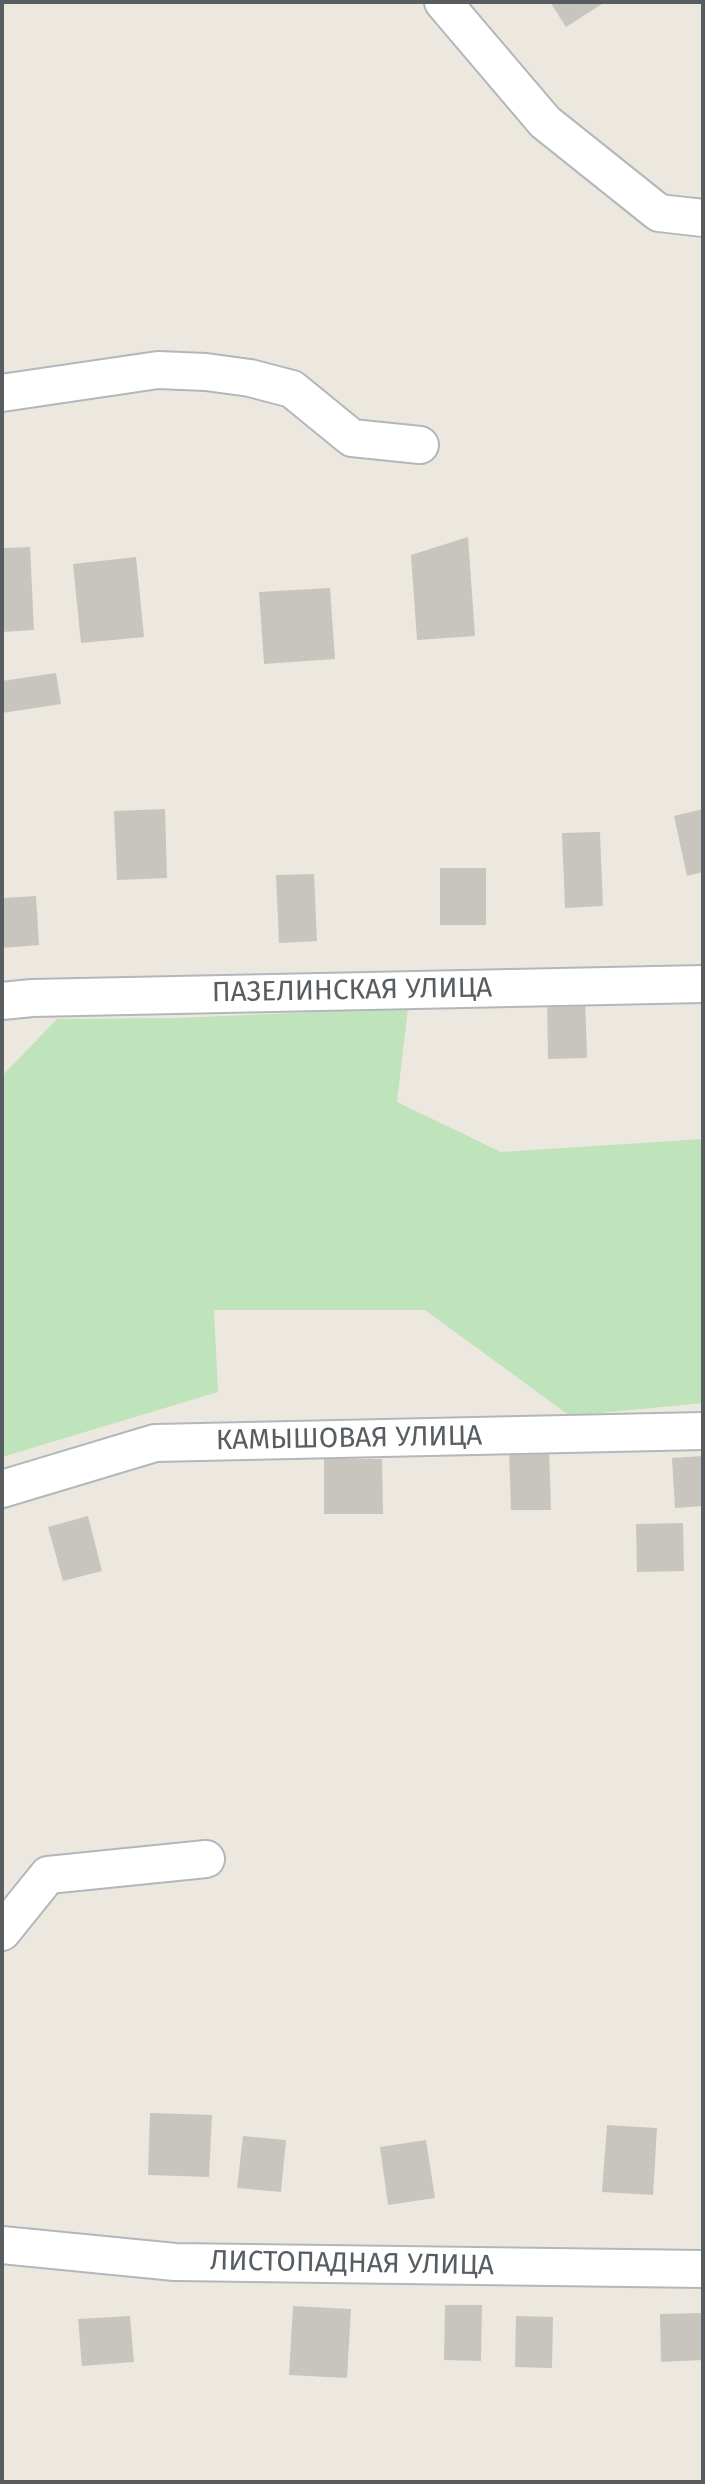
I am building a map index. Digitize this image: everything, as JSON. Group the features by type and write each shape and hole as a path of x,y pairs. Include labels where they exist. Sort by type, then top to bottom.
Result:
{"street":[{"path":"443,2 545,122 659,213 703,218"},
{"path":"2,393 158,370 206,372 250,378 292,389 352,438 420,445"},
{"name":"ПАЗЕЛИНСКАЯ УЛИЦА","path":"2,1001 703,984"},
{"name":"КАМЫШОВАЯ УЛИЦА","path":"2,1489 155,1443 703,1431"},
{"path":"2,1932 48,1875 206,1859"},
{"name":"ЛИСТОПАДНАЯ УЛИЦА","path":"2,2245 175,2262 703,2269"}],"green space":[{"path":"408,1008 397,1102 501,1152 703,1139 703,1403 570,1416 425,1310 214,1310 218,1392 2,1457 2,1076 57,1019 177,1018"}],"building":[{"path":"550,2 605,2 566,27"},
{"path":"468,537 475,636 417,640 411,555"},
{"path":"30,547 34,630 2,632 2,548"},
{"path":"136,557 144,637 81,643 73,564"},
{"path":"330,588 335,659 264,664 259,592"},
{"path":"56,673 61,704 2,713 2,681"},
{"path":"165,809 167,878 117,880 114,811"},
{"path":"703,809 703,872 687,876 674,816"},
{"path":"600,832 603,906 565,908 562,833"},
{"path":"440,868 486,868 486,925 440,925"},
{"path":"314,874 317,941 279,943 276,875"},
{"path":"36,896 39,945 2,948 2,898"},
{"path":"585,995 587,1058 548,1059 547,996"},
{"path":"549,1450 551,1510 511,1510 509,1451"},
{"path":"703,1456 703,1506 675,1508 672,1458"},
{"path":"324,1459 382,1459 383,1514 324,1514"},
{"path":"88,1516 102,1571 63,1581 48,1527"},
{"path":"683,1523 684,1571 637,1572 636,1524"},
{"path":"150,2113 212,2115 209,2177 148,2175"},
{"path":"607,2125 657,2128 653,2195 602,2192"},
{"path":"243,2136 286,2140 281,2192 237,2188"},
{"path":"426,2140 435,2198 388,2205 380,2147"},
{"path":"445,2305 482,2305 481,2361 444,2360"},
{"path":"293,2306 351,2309 347,2378 289,2375"},
{"path":"703,2313 703,2360 661,2362 660,2314"},
{"path":"130,2316 134,2362 82,2366 78,2319"},
{"path":"516,2316 553,2317 552,2368 515,2367"}]}
